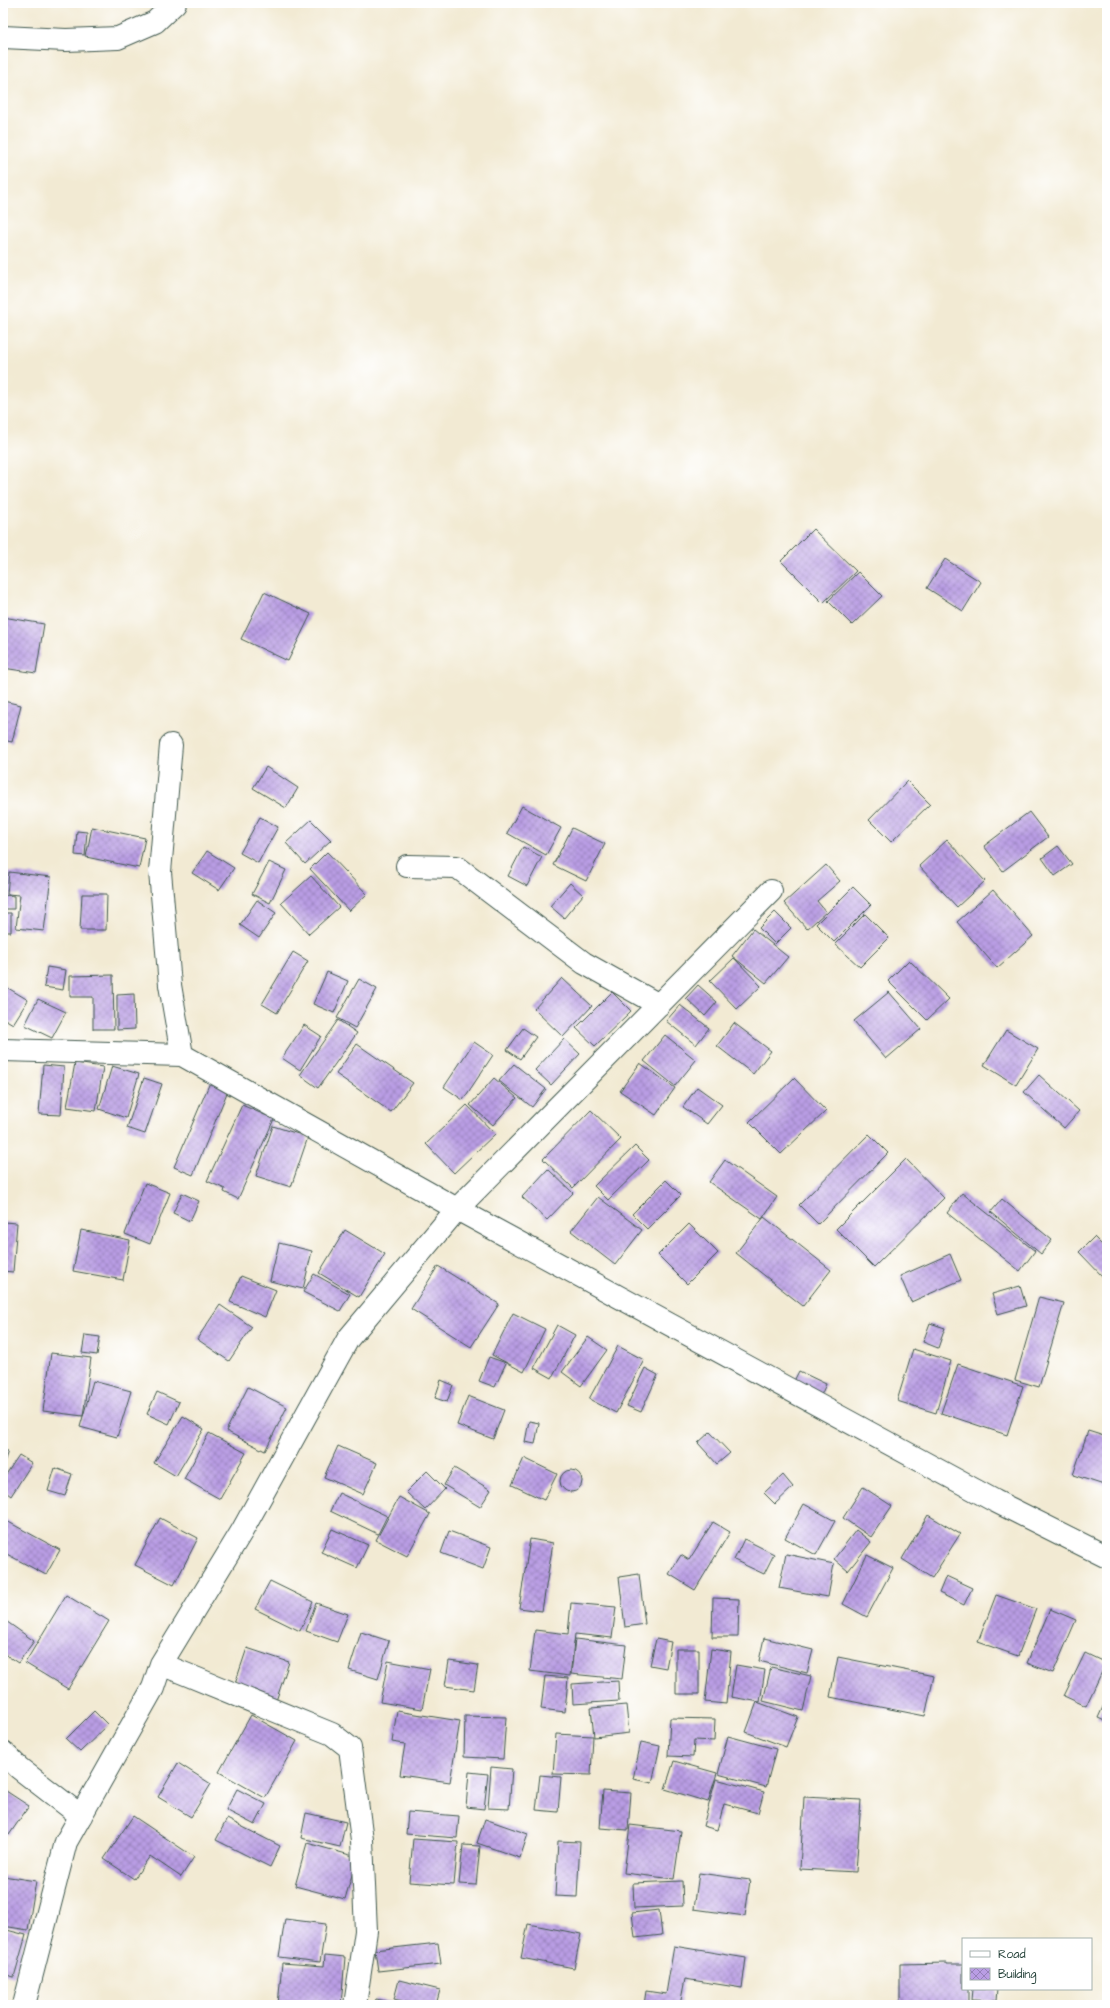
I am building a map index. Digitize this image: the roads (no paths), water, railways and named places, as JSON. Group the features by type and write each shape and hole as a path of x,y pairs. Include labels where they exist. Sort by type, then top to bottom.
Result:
{"street":[{"path":"3,37 66,40 118,38 155,22 175,3"},
{"path":"171,745 160,872 170,985 182,1055"},
{"path":"407,866 457,867 584,963 659,1005"},
{"path":"24,2005 66,1842 153,1688 161,1664 242,1531 348,1339 457,1209 771,891"},
{"path":"3,1050 182,1055 457,1209 995,1501 1107,1557"},
{"path":"161,1664 332,1734 350,1748 362,1840 366,1931 355,2005"},
{"path":"3,1752 19,1768 81,1816"}]}
